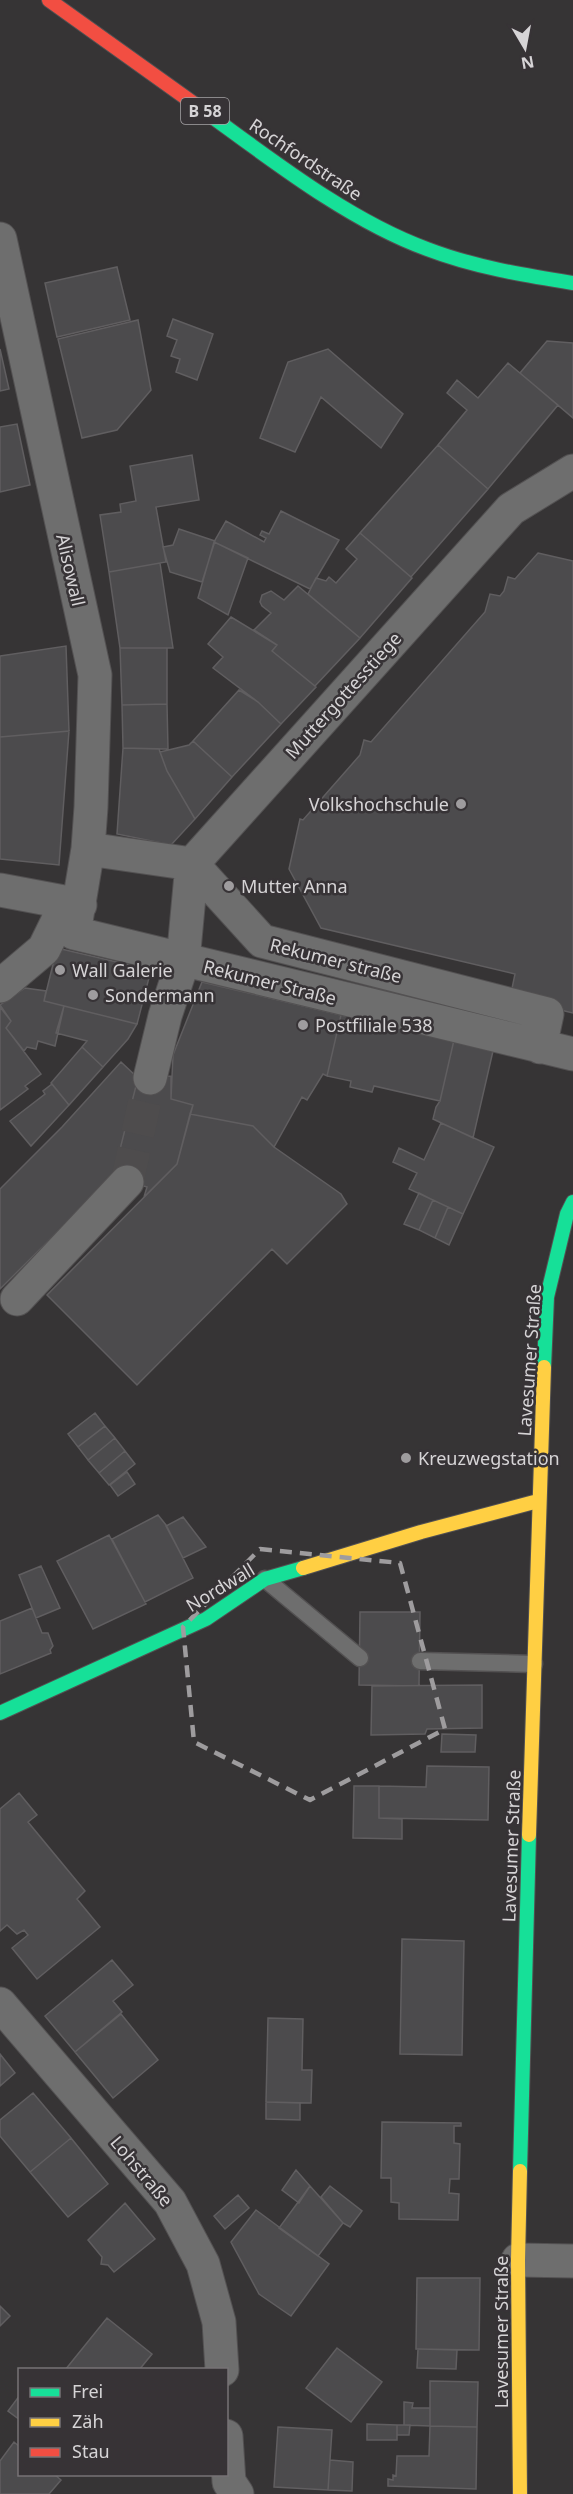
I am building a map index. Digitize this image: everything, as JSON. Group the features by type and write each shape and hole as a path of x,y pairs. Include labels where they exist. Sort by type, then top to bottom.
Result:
{"street":[{"name":"Rochfordstraße","path":"49,0 282,167 364,219 426,249 503,272 573,284"},
{"name":"Alisowall","path":"0,239 95,675 88,849 73,904"},
{"name":"Muttergottesstiege","path":"192,864 511,509 573,471"},
{"path":"88,849 192,864 183,961 150,1078"},
{"name":"Rekumer straße","path":"192,864 262,941 547,1014 540,1047"},
{"path":"0,890 73,904 44,948 0,986"},
{"name":"Rekumer Straße","path":"73,904 74,933 573,1054"},
{"path":"17,1299 127,1182"},
{"name":"Lavesumer Straße","path":"520,2494 518,2260 538,1501 548,1297 567,1214 573,1202"},
{"name":"Nordwall","path":"0,1713 206,1619 265,1579 421,1532 538,1501"},
{"name":"Lohstraße","path":"0,2004 170,2202 203,2264 219,2322 222,2368"},
{"path":"518,2260 573,2261"}],"lane":[{"path":"265,1579 360,1658"},
{"path":"420,1661 534,1664"}],"highlighted area":[{"path":"260,1549 400,1563 445,1729 310,1800 194,1742 183,1627"}],"building":[{"path":"117,267 130,320 57,337 45,283"},
{"path":"173,319 213,334 197,380 176,372 180,359 171,356 177,340 167,336"},
{"path":"138,320 151,390 117,430 82,438 58,339"},
{"path":"547,341 573,343 573,418 520,373"},
{"path":"0,349 9,389 0,391"},
{"path":"328,349 403,414 381,448 321,397 295,452 260,438 288,362"},
{"path":"508,363 558,405 488,489 438,445 467,410 447,393 457,380 478,398"},
{"path":"17,424 30,485 0,492 0,427"},
{"path":"438,445 488,489 411,577 360,533"},
{"path":"192,455 199,500 156,507 166,562 109,572 100,515 121,512 120,504 136,501 130,466"},
{"path":"281,511 339,540 310,589 214,542 226,521 264,542 266,538 260,535 262,531 269,534"},
{"path":"179,529 215,541 202,582 170,572 163,547 173,545"},
{"path":"360,533 412,578 360,638 308,594 316,578 326,581 329,577 336,583 357,559 346,549"},
{"path":"214,542 248,558 228,615 198,598"},
{"path":"538,553 573,561 573,1013 510,998 515,974 321,928 289,869 300,819 303,820 360,755 364,740 371,742 485,612 490,594 500,596 508,577 515,579"},
{"path":"160,563 173,648 120,648 109,572"},
{"path":"298,586 360,638 315,686 272,651 277,645 254,630 271,613 260,602 262,595 271,591 284,600"},
{"path":"231,617 277,645 272,651 316,687 281,724 258,702 213,668 223,657 208,644"},
{"path":"66,646 69,731 0,737 0,656"},
{"path":"120,648 167,648 167,704 122,705"},
{"path":"239,690 258,702 281,724 232,777 193,741"},
{"path":"167,704 168,749 123,748 122,705"},
{"path":"69,731 59,865 0,859 0,737"},
{"path":"193,741 232,777 195,819 167,771 160,752 189,745"},
{"path":"123,748 159,749 167,771 195,819 171,845 117,834"},
{"path":"57,948 151,970 137,1024 44,1001"},
{"path":"202,982 341,1015 327,1076 323,1074 307,1100 302,1097 274,1147 253,1126 190,1114 193,1105 171,1099 173,1055"},
{"path":"25,988 46,991 44,1001 64,1006 55,1046 38,1041 36,1049 27,1047 24,1051 6,1028 11,1021 0,1005"},
{"path":"64,1006 137,1024 128,1039 103,1067 82,1047 87,1041 56,1033"},
{"path":"0,1007 11,1021 6,1028 41,1074 25,1086 28,1089 0,1110"},
{"path":"341,1015 454,1040 440,1101 374,1086 372,1092 350,1087 351,1081 327,1076"},
{"path":"454,1040 493,1051 473,1138 433,1119 440,1101"},
{"path":"82,1047 103,1067 69,1105 51,1083"},
{"path":"121,1062 138,1078 113,1177 0,1289 0,1189 62,1127"},
{"path":"171,1076 171,1099 193,1105 177,1164 144,1197 147,1187 113,1177 138,1078"},
{"path":"52,1084 69,1105 31,1146 10,1121 45,1094 43,1091"},
{"path":"190,1114 253,1126 274,1147 341,1194 347,1204 287,1264 272,1249 137,1385 47,1295 177,1164"},
{"path":"441,1123 494,1147 463,1214 409,1189 417,1173 393,1162 399,1148 424,1160"},
{"path":"419,1193 433,1200 419,1230 404,1224"},
{"path":"433,1200 448,1207 435,1238 419,1230"},
{"path":"448,1207 463,1214 449,1245 435,1238"},
{"path":"95,1413 105,1426 78,1447 68,1434"},
{"path":"105,1426 115,1438 88,1460 78,1447"},
{"path":"115,1438 125,1451 99,1473 88,1460"},
{"path":"125,1451 135,1464 109,1485 99,1473"},
{"path":"127,1472 135,1484 118,1496 110,1485"},
{"path":"158,1515 166,1525 193,1578 145,1602 112,1539"},
{"path":"183,1517 206,1547 183,1558 166,1526"},
{"path":"109,1535 146,1604 93,1629 57,1561"},
{"path":"41,1566 60,1608 36,1618 19,1575"},
{"path":"32,1608 42,1633 48,1633 53,1646 51,1653 0,1674 0,1621"},
{"path":"360,1612 420,1612 419,1686 359,1685"},
{"path":"482,1685 482,1728 427,1729 425,1734 371,1735 372,1686"},
{"path":"442,1734 476,1735 475,1752 441,1752"},
{"path":"427,1766 489,1767 488,1820 379,1818 379,1786 426,1787"},
{"path":"354,1786 379,1786 379,1818 402,1819 402,1839 353,1838"},
{"path":"19,1793 37,1815 28,1822 85,1891 77,1899 100,1927 37,1979 12,1948 28,1935 24,1930 17,1934 7,1925 0,1931 0,1809"},
{"path":"402,1939 464,1941 462,2055 400,2054"},
{"path":"112,1960 133,1985 113,2001 122,2012 75,2052 45,2016"},
{"path":"121,2014 158,2060 113,2098 75,2052"},
{"path":"268,2018 303,2019 302,2070 312,2070 311,2103 266,2102"},
{"path":"0,2054 15,2073 0,2086"},
{"path":"33,2093 71,2138 30,2172 0,2136 0,2120"},
{"path":"266,2102 300,2103 300,2120 266,2119"},
{"path":"382,2122 461,2123 461,2126 454,2126 454,2143 460,2144 459,2179 450,2179 449,2193 459,2194 458,2220 399,2219 399,2203 391,2202 391,2178 381,2178"},
{"path":"71,2138 108,2184 68,2217 30,2172"},
{"path":"296,2170 310,2186 299,2203 282,2190"},
{"path":"310,2186 343,2223 318,2256 279,2228"},
{"path":"330,2186 362,2211 350,2227 343,2223 321,2197"},
{"path":"238,2195 249,2208 225,2229 214,2216"},
{"path":"125,2203 155,2239 114,2272 108,2265 101,2264 102,2257 88,2240"},
{"path":"256,2210 329,2264 291,2316 259,2294 231,2242"},
{"path":"417,2278 480,2278 479,2350 416,2349"},
{"path":"0,2306 10,2316 0,2326"},
{"path":"107,2318 152,2354 141,2368 67,2368"},
{"path":"337,2348 382,2382 351,2422 306,2388"},
{"path":"418,2349 457,2350 456,2369 417,2368"},
{"path":"430,2381 478,2382 477,2427 430,2426"},
{"path":"18,2398 18,2418 8,2411"},
{"path":"404,2402 413,2403 412,2408 430,2408 430,2426 404,2425"},
{"path":"367,2424 397,2425 397,2440 367,2440"},
{"path":"397,2425 410,2425 409,2435 397,2435"},
{"path":"430,2426 477,2427 476,2489 388,2486 388,2479 393,2480 393,2475 396,2476 397,2456 429,2456"},
{"path":"278,2427 332,2430 328,2490 274,2487"},
{"path":"14,2442 18,2445 18,2476 56,2476 61,2480 49,2494 0,2494 0,2461"},
{"path":"330,2460 353,2462 352,2491 328,2490"}],"tunnel":[{"path":"127,1182 150,1078"}],"traffic: fast":[{"path":"207,113 313,188 369,223 398,237 481,266 573,283"},
{"path":"544,1367 547,1297 567,1214 573,1202"},
{"path":"0,1713 206,1619 265,1579 303,1568"},
{"path":"520,2171 529,1835"}],"traffic: slow":[{"path":"529,1835 544,1367"},
{"path":"303,1568 421,1532 538,1501"},
{"path":"520,2171 518,2260 520,2494"}],"traffic: jam":[{"path":"49,0 207,113"}],"place":[{"name":"Volkshochschule","path":"461,804"},
{"name":"Mutter Anna","path":"229,886"},
{"name":"Wall Galerie","path":"60,970"},
{"name":"Sondermann","path":"93,995"},
{"name":"Postfiliale 538","path":"303,1025"},
{"name":"Kreuzwegstation","path":"406,1458"}]}
